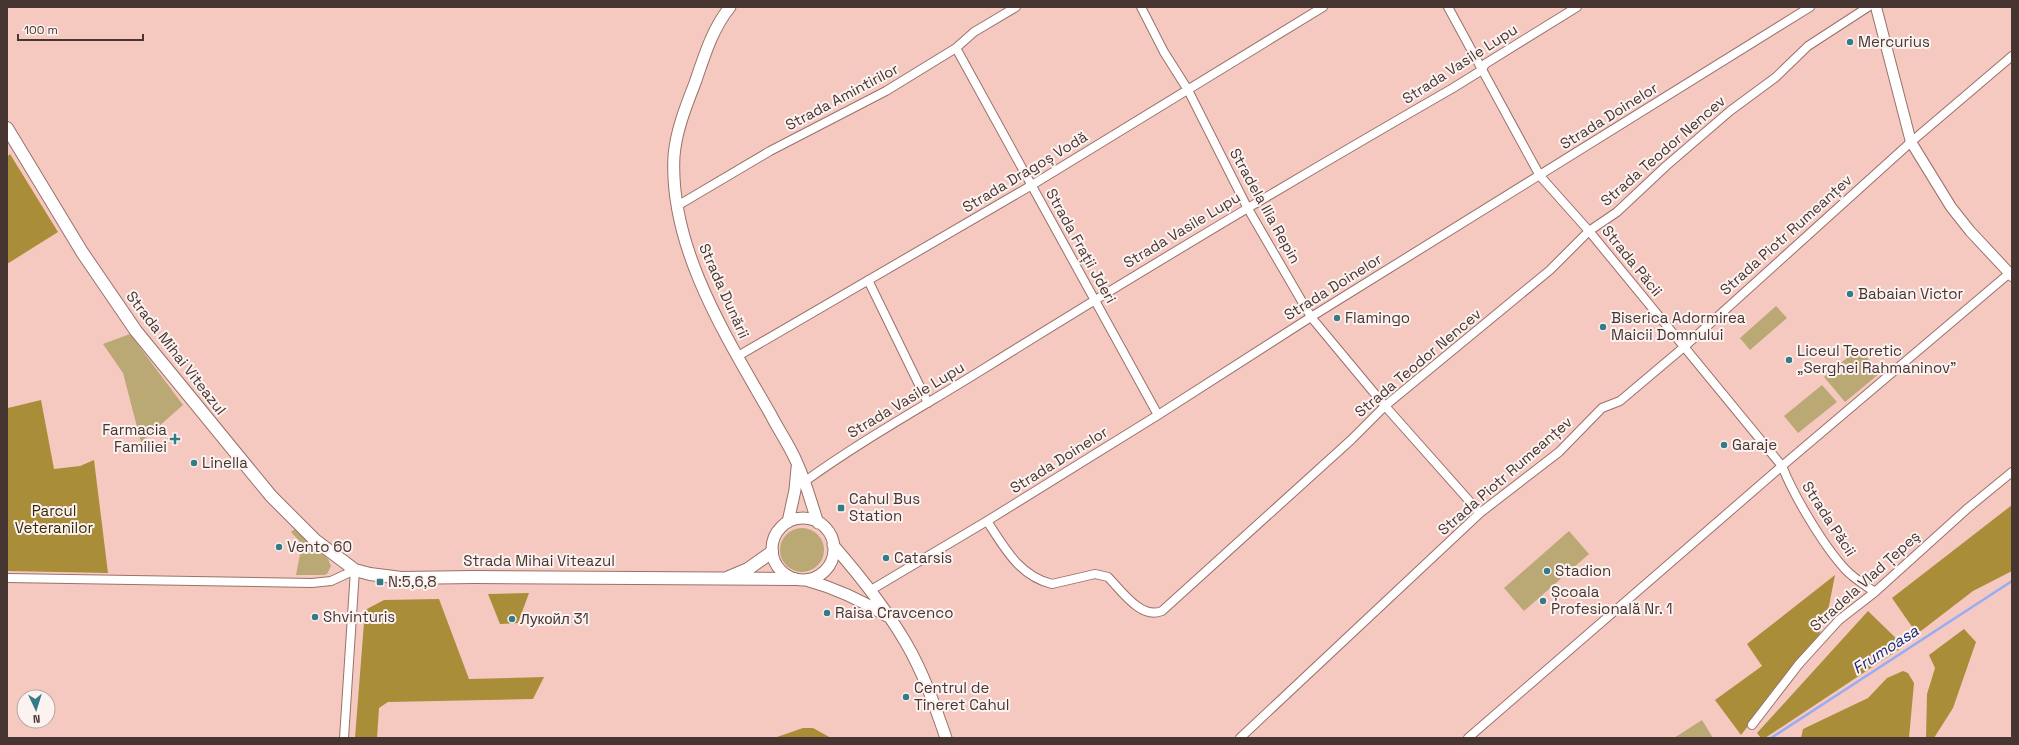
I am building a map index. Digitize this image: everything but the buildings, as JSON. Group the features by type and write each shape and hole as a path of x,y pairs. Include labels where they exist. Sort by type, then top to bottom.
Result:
{"main road":[{"name":"Strada Dunării","path":"730,7 721,18 710,42 678,132 674,155 677,206 692,263 738,356 797,463 818,523"},
{"name":"Strada Mihai Viteazul","path":"7,128 82,252 136,331 270,496 315,540 355,570 370,574 401,578 496,577 800,579"},
{"path":"788,522 795,490 797,463"},
{"path":"891,618 864,602 833,588 785,574 777,567 772,552 775,535 788,522 801,518 818,523 828,532 833,545 871,590 891,618 906,644 926,683 946,738"},
{"path":"800,579 820,575 827,568 833,555 833,545"},
{"name":"Strada Mihai Viteazul","path":"724,579 748,569 772,552"}],"street":[{"name":"Strada Amintirilor","path":"677,206 770,151 886,91 956,48 974,32 1016,7"},
{"name":"Stradela Ilia Repin","path":"1141,7 1164,52 1188,90 1247,207 1310,317 1385,406 1480,513"},
{"name":"Strada Dragoș Vodă","path":"738,356 1032,185 1323,7"},
{"name":"Strada Păcii","path":"1448,7 1540,176 1589,231 1782,466 1790,486 1845,570 1875,592"},
{"name":"Strada Vasile Lupu","path":"804,482 849,451 1095,299 1247,207 1482,70 1485,64 1577,7"},
{"name":"Strada Doinelor","path":"871,590 987,521 1158,415 1310,317 1540,176 1810,7"},
{"name":"Strada Teodor Nencev","path":"987,521 1014,562 1046,582 1052,584 1069,582 1094,574 1101,575 1108,577 1144,611 1157,613 1162,611 1235,546 1385,406 1550,270 1589,231 1617,212 1666,166 1730,111 1776,77 1808,46 1868,7"},
{"path":"1468,738 1782,466 2011,273 1970,231 1951,207 1911,142 1876,7"},
{"name":"Strada Frații Jderi","path":"956,48 1158,415"},
{"name":"Strada Piotr Rumeanțev","path":"1240,738 1480,513 1559,452 1602,408 1620,401 1684,347 1911,142 2012,56"},
{"path":"868,280 928,403"},
{"name":"Stradela Vlad Țepeş","path":"1752,725 1821,638 1839,620 1875,592 1968,508 2012,472"},
{"path":"7,578 312,583 331,581 355,570 344,738"}],"shaded area":[{"path":"1776,306 1787,318 1750,350 1740,338"},
{"path":"130,334 183,405 141,442 123,373 103,344"},
{"path":"1859,348 1880,373 1845,402 1824,377"},
{"path":"1822,385 1837,402 1798,433 1784,416"},
{"path":"296,528 328,559 331,566 327,574 296,575 302,544 291,532"},
{"path":"798,528 806,528 818,534 824,546 824,554 818,566 806,572 798,572 786,566 780,554 780,546 786,534"},
{"name":"Stadion","path":"1569,531 1589,554 1524,611 1504,588"},
{"path":"1702,720 1713,738 1674,738"}],"green space":[{"path":"10,154 58,232 7,264 7,157"},
{"name":"Parcul Veteranilor","path":"41,400 54,469 80,466 94,460 108,573 7,571 7,406 8,408"},
{"path":"2012,505 2012,571 1973,591 1917,634 1892,598"},
{"path":"1835,575 1827,616 1819,635 1741,735 1715,700 1762,666 1747,644"},
{"path":"529,593 518,623 500,624 488,594"},
{"path":"439,599 469,679 544,677 533,699 388,702 379,708 377,738 355,738 365,610 384,600"},
{"path":"1868,611 1904,646 1765,738 1761,738 1757,733"},
{"path":"1964,629 1976,642 1953,708 1934,738 1926,738 1927,694 1935,668 1929,655"},
{"path":"1903,671 1908,673 1914,683 1909,738 1801,738 1803,729 1868,698 1887,678"},
{"path":"803,728 813,728 831,738 774,738"}],"waterway":[{"name":"Frumoasa","path":"1771,738 2012,581"}],"place":[{"name":"Mercurius","path":"1850,42"},
{"name":"Babaian Victor","path":"1850,294"},
{"name":"Flamingo","path":"1337,318"},
{"name":"Biserica Adormirea Maicii Domnului","path":"1603,327"},
{"name":"Liceul Teoretic „Serghei Rahmaninov”","path":"1789,360"},
{"name":"Farmacia Familiei","path":"175,439"},
{"name":"Garaje","path":"1724,445"},
{"name":"Linella","path":"194,463"},
{"name":"Cahul Bus Station","path":"841,508"},
{"name":"Vento 60","path":"279,547"},
{"name":"Catarsis","path":"886,558"},
{"name":"Stadion","path":"1547,571"},
{"name":"N:5,6,8","path":"380,582"},
{"name":"Școala Profesională Nr. 1","path":"1543,601"},
{"name":"Raisa Cravcenco","path":"827,613"},
{"name":"Shvinturis","path":"315,617"},
{"name":"Лукойл 31","path":"512,619"},
{"name":"Centrul de Tineret Cahul","path":"906,697"}]}
